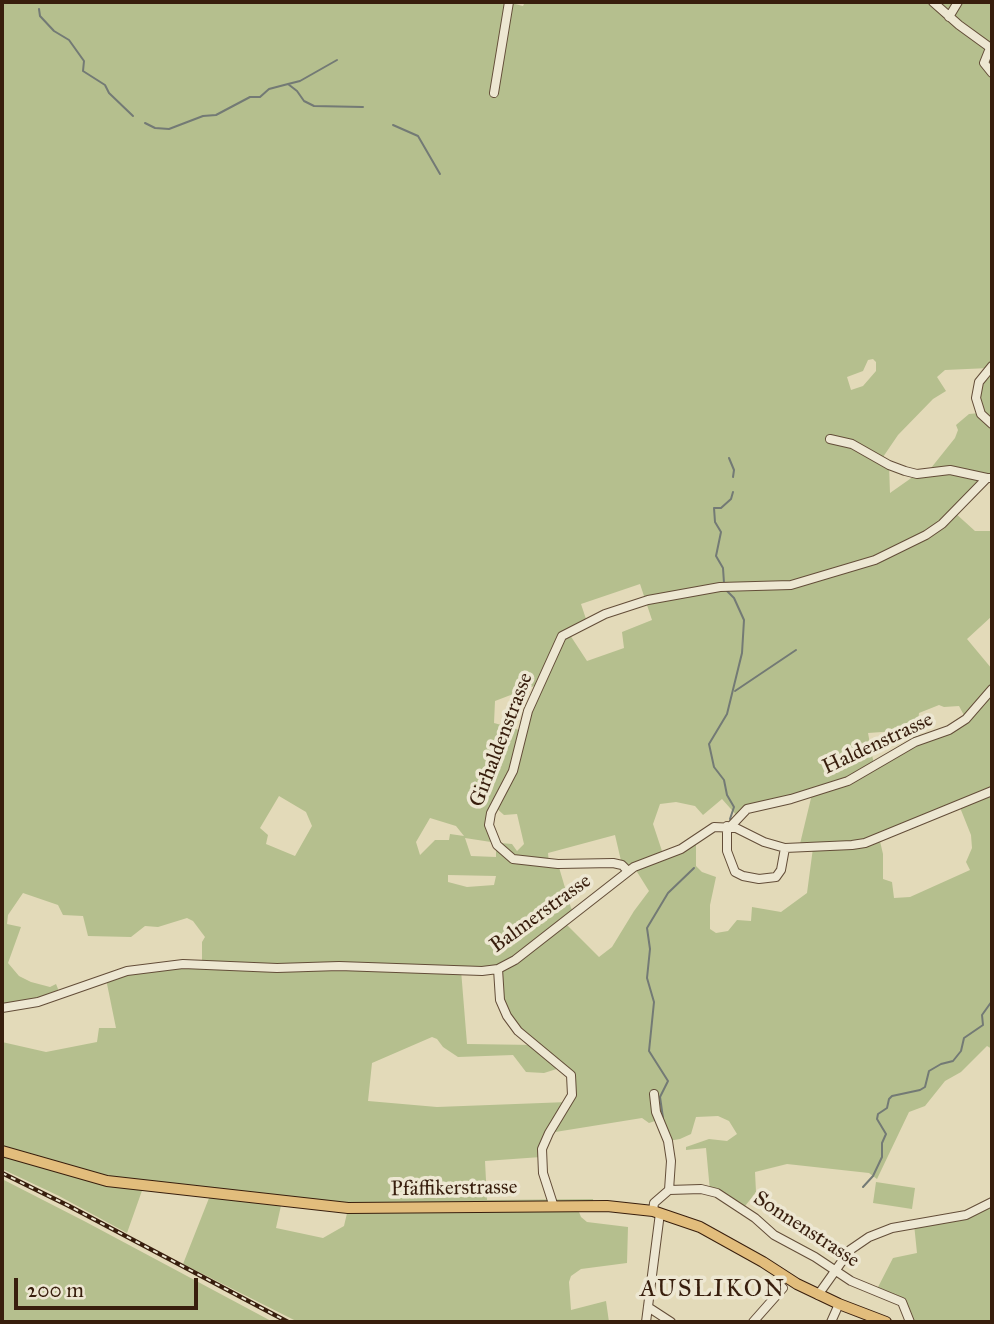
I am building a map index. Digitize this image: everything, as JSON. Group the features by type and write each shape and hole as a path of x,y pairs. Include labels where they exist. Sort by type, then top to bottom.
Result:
{"main road":[{"name":"Pfäffikerstrasse","path":"2,1151 107,1181 348,1208 620,1207 656,1212 700,1227 818,1295 886,1322"}],"street":[{"path":"494,93 509,2"},
{"path":"933,2 991,49 984,63 992,74"},
{"path":"949,17 958,2"},
{"path":"992,366 979,383 976,398 981,414 992,424"},
{"path":"830,439 852,444 905,471 918,474 950,470 989,478"},
{"name":"Girhaldenstrasse","path":"628,871 613,863 558,864 513,859 497,845 489,825 491,813 513,771 528,711 562,636 587,621 648,600 720,587 791,585 875,560 926,535 942,524 989,478"},
{"name":"Haldenstrasse","path":"728,826 747,809 791,799 848,781 915,742 949,730 966,719 992,689"},
{"path":"785,848 781,870 776,877 759,879 743,876 735,872 727,851 728,826 785,848 852,845 992,791"},
{"name":"Balmerstrasse","path":"2,1008 38,1002 127,971 183,964 277,968 339,966 482,971 498,969 515,960 638,864 681,849 714,827 728,826"},
{"path":"498,969 500,1000 507,1016 518,1031 571,1075 572,1095 542,1149 543,1173 554,1207"},
{"path":"646,1322 656,1241 654,1203 669,1190 671,1161 668,1141 658,1120 654,1094"},
{"name":"Sonnenstrasse","path":"669,1190 701,1189 717,1194 755,1218 774,1235 810,1254 856,1284 902,1302 911,1322"},
{"path":"818,1295 854,1246 882,1231 965,1215 992,1202"},
{"path":"753,1322 783,1288"},
{"path":"831,1322 839,1304"},
{"path":"648,1307 671,1322"}],"green space":[{"path":"2,2 507,2 523,6 525,2 992,2 992,478 954,512 975,531 992,531 992,616 967,639 992,669 992,1049 987,1046 961,1072 945,1081 925,1106 909,1112 877,1179 869,1173 787,1164 755,1172 756,1192 742,1210 710,1191 706,1148 686,1150 686,1147 709,1139 727,1141 737,1134 729,1121 718,1116 696,1117 691,1134 668,1141 658,1120 649,1123 642,1118 549,1133 541,1157 485,1161 487,1200 593,1199 594,1206 577,1207 581,1217 587,1222 628,1227 627,1263 581,1269 571,1276 569,1282 571,1310 606,1301 609,1322 298,1322 183,1264 211,1193 144,1185 127,1233 2,1169 2,1042 46,1052 97,1042 99,1028 116,1028 106,979 127,971 202,963 202,942 205,937 193,921 187,918 158,927 145,926 131,937 88,936 83,916 63,915 58,905 23,893 8,915 7,924 21,927 8,963 19,976 31,982 50,987 56,984 60,994 2,1008","holes":["873,359 876,362 876,371 863,386 851,390 847,377 863,371 868,360","989,368 976,398 980,413 969,414 956,425 958,430 955,438 927,473 917,474 890,493 889,465 881,460 898,435 933,399 946,391 937,377 945,370","640,584 652,620 622,632 624,648 587,661 568,632 587,622 581,604","542,683 523,731 494,723 495,701","939,705 959,706 966,719 874,765 868,733 910,730 918,722 919,713","812,794 799,848 813,848 807,893 781,912 752,907 751,921 737,920 728,931 716,933 710,929 710,905 716,877 702,872 696,866 696,839 664,857 653,824 660,804 676,802 695,806 703,815 722,799 738,817 757,805","279,796 306,812 312,826 295,856 266,844 268,835 260,828","959,805 971,835 972,848 966,862 970,870 910,897 894,898 892,882 883,879 883,854 879,837","495,807 504,815 517,814 524,844 517,851 512,844 500,843 496,845 496,857 471,856 465,838 491,842 494,837 489,820","430,818 456,826 464,836 450,834 449,840 435,840 420,855 416,842","615,835 622,865 634,867 649,891 612,947 599,957 564,922 575,913 571,908 558,864 549,863 548,853","448,875 496,876 494,885 467,887 448,882","498,969 507,1016 535,1045 467,1044 461,970","432,1037 458,1057 513,1055 526,1072 544,1073 563,1067 573,1085 568,1102 437,1107 368,1101 372,1063","282,1201 348,1209 344,1226 323,1238 276,1228"]},
{"path":"2,1179 86,1222 273,1322 2,1322"},
{"path":"876,1182 915,1188 912,1209 873,1203"},
{"path":"992,1202 992,1322 910,1322 905,1306 876,1291 893,1258 917,1253 914,1224 966,1215"}],"waterway":[{"path":"39,9 40,16 54,31 69,40 84,61 83,71 105,85 109,93 133,116"},
{"path":"288,84 300,81 337,60"},
{"path":"145,123 155,128 169,129 203,116 216,115 250,97 260,97 269,89 288,84 304,101 314,106 363,107"},
{"path":"393,125 418,136 440,174"},
{"path":"729,458 734,470 733,477"},
{"path":"724,583 723,568 716,556 721,532 715,522 714,508 721,508 731,499 733,492"},
{"path":"727,591 734,598 744,620 742,653 727,714 709,744 714,767 724,780 727,795 734,807 730,819"},
{"path":"735,691 796,650"},
{"path":"663,1118 660,1097 668,1081 649,1051 654,1002 647,978 650,949 647,928 668,893 694,868"},
{"path":"863,1187 873,1176 882,1157 882,1143 886,1134 877,1119 878,1114 887,1108 892,1096 920,1090 925,1087 929,1071 953,1061 961,1051 964,1038 983,1025 982,1015 992,1001"}],"railway":[{"path":"2,1173 288,1322"}],"district":[{"name":"AUSLIKON","path":"713,1290"}]}
